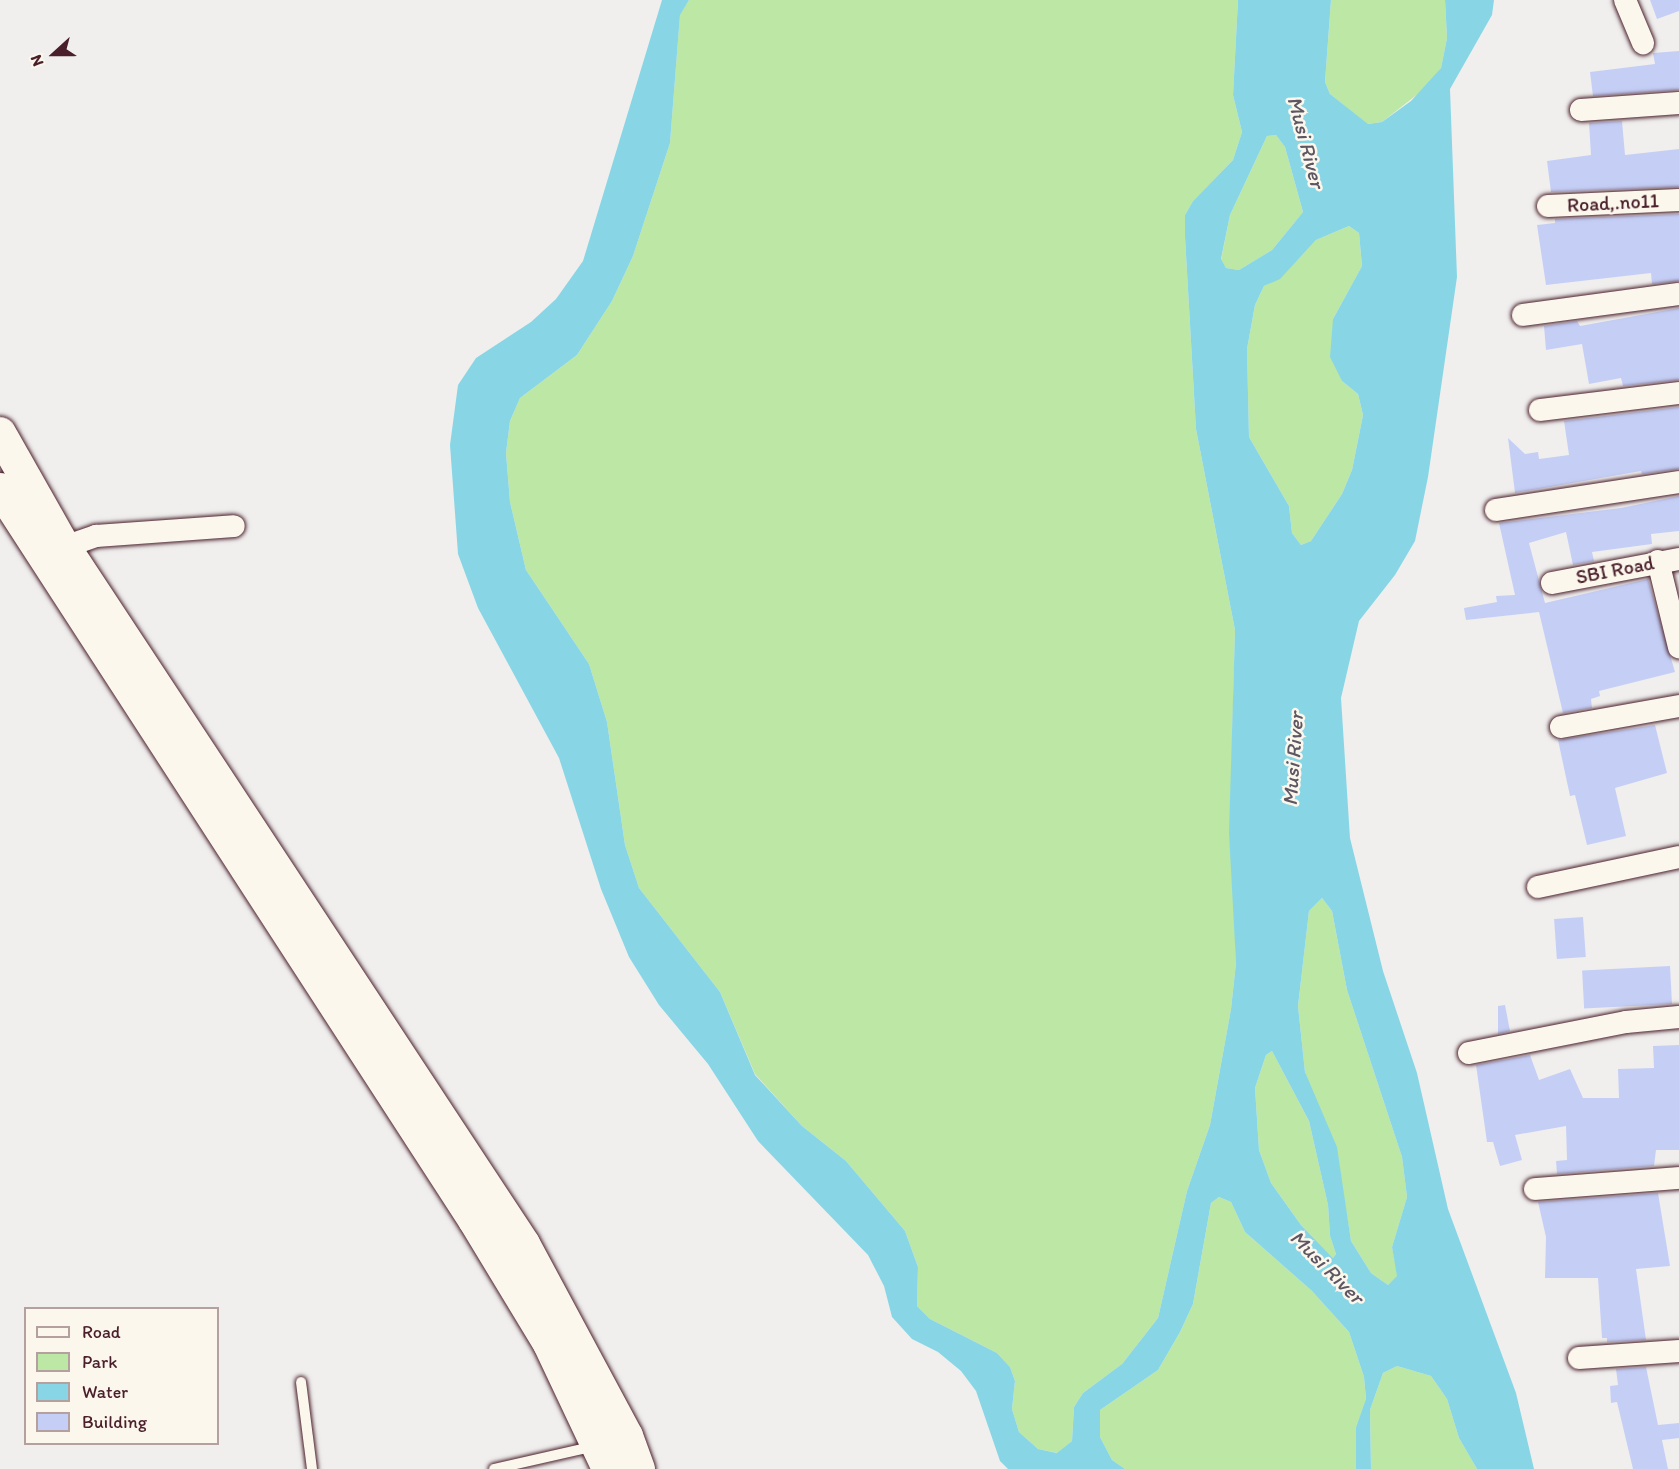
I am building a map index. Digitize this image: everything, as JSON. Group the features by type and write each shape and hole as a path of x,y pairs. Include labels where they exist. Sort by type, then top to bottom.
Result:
{"street":[{"path":"1625,0 1643,43"},
{"path":"1581,110 1679,103"},
{"name":"Road,.no11","path":"1548,206 1679,200"},
{"path":"1523,315 1679,294"},
{"path":"1540,410 1679,393"},
{"path":"0,433 52,550"},
{"path":"1496,510 1679,482"},
{"path":"0,489 52,550 524,1244 612,1446 639,1469"},
{"path":"52,550 96,536 234,526"},
{"path":"1669,560 1679,646"},
{"name":"SBI Road","path":"1552,583 1669,560"},
{"path":"1561,727 1679,706"},
{"path":"1538,887 1679,857"},
{"path":"1469,1053 1626,1022 1679,1017"},
{"path":"1535,1189 1679,1178"},
{"path":"1579,1358 1679,1351"}],"lane":[{"path":"301,1382 312,1469"},
{"path":"494,1469 612,1446"}],"green space":[{"path":"689,0 1238,0 1233,95 1242,132 1233,160 1193,201 1185,215 1196,429 1235,630 1232,745 1236,963 1231,1009 1210,1125 1187,1191 1158,1318 1122,1364 1083,1393 1074,1407 1072,1441 1058,1453 1038,1449 1019,1432 1012,1409 1015,1381 1010,1367 997,1353 930,1319 917,1306 918,1267 905,1231 846,1161 802,1126 755,1074 720,992 639,888 625,845 607,722 589,664 526,570 510,502 506,453 510,421 520,398 577,355 612,301 633,256 670,143 680,14"},
{"path":"1331,0 1445,0 1447,38 1441,68 1428,86 1382,122 1367,124 1330,94 1325,82"},
{"path":"1276,135 1285,147 1303,212 1272,250 1239,270 1226,268 1221,260 1230,215 1267,136"},
{"path":"1349,226 1359,233 1362,266 1333,319 1342,381 1358,394 1363,415 1352,470 1342,494 1311,541 1301,545 1292,533 1289,506 1249,437 1247,349 1255,305 1264,286 1280,278 1316,240"},
{"path":"1322,898 1332,911 1347,990 1402,1157 1407,1197 1392,1247 1398,1276 1388,1285 1371,1273 1351,1241 1342,1186 1305,1072 1298,1006 1309,911"},
{"path":"1272,1051 1309,1121 1328,1205 1330,1236 1336,1254 1333,1258 1301,1225 1271,1183 1259,1150 1255,1088 1266,1055"},
{"path":"1219,1197 1231,1202 1245,1232 1312,1291 1349,1332 1364,1377 1366,1400 1356,1427 1356,1469 1125,1469 1112,1460 1100,1437 1100,1410 1158,1370 1180,1332 1193,1304 1211,1203"},
{"path":"1397,1366 1431,1376 1447,1399 1459,1438 1477,1469 1371,1469 1370,1410 1383,1373"}],"water":[{"name":"Musi River","path":"662,0 689,0 680,15 670,143 633,256 612,301 577,355 520,398 510,421 506,453 510,502 526,570 589,664 607,722 625,845 639,888 720,992 755,1075 802,1126 846,1161 905,1231 918,1267 917,1306 930,1319 997,1353 1010,1367 1015,1381 1012,1409 1019,1432 1038,1449 1057,1453 1072,1441 1074,1407 1083,1393 1122,1364 1158,1318 1187,1191 1210,1125 1231,1009 1236,963 1229,833 1235,630 1196,429 1185,215 1193,201 1233,160 1242,132 1233,95 1238,0 1331,0 1325,82 1330,94 1368,124 1382,122 1411,101 1441,68 1447,38 1445,0 1494,0 1492,15 1450,89 1457,277 1428,477 1415,541 1395,575 1359,621 1341,698 1350,838 1383,971 1417,1073 1448,1209 1516,1393 1534,1469 1477,1469 1459,1438 1447,1399 1431,1376 1397,1366 1383,1373 1370,1410 1371,1469 1356,1469 1356,1427 1366,1399 1364,1377 1349,1332 1312,1291 1245,1232 1231,1202 1219,1197 1211,1203 1193,1304 1180,1332 1158,1370 1100,1410 1100,1437 1112,1460 1125,1469 1008,1469 1000,1461 976,1391 961,1371 938,1352 912,1339 892,1317 884,1286 868,1255 758,1141 708,1064 659,1005 629,957 601,889 559,758 478,608 458,554 450,445 458,385 476,358 531,322 556,299 583,261","holes":["1276,135 1285,147 1303,212 1272,250 1239,270 1226,268 1221,259 1230,215 1267,136","1349,226 1359,233 1362,266 1333,319 1330,357 1342,381 1358,394 1363,415 1352,470 1342,494 1311,541 1301,545 1292,533 1289,506 1249,437 1247,349 1255,305 1264,286 1280,279 1316,240","1322,898 1332,911 1347,990 1402,1157 1407,1197 1392,1247 1397,1276 1388,1285 1371,1273 1351,1241 1337,1147 1305,1072 1298,1006 1309,911","1272,1051 1309,1121 1328,1205 1330,1236 1336,1254 1333,1258 1301,1225 1271,1183 1259,1150 1255,1088 1266,1055"]}],"building":[{"path":"1650,0 1679,0 1679,11 1657,19"},
{"path":"1679,51 1679,90 1593,96 1590,72 1655,64 1653,53"},
{"path":"1622,121 1625,155 1679,149 1679,187 1551,192 1547,161 1591,155 1589,123"},
{"path":"1679,214 1679,281 1652,284 1651,273 1546,285 1537,225 1555,223 1555,219"},
{"path":"1679,308 1679,380 1623,386 1621,378 1589,384 1582,344 1546,350 1544,326 1577,321 1580,326"},
{"path":"1679,407 1679,469 1642,474 1641,471 1515,493 1508,438 1525,454 1538,452 1539,459 1569,455 1564,421"},
{"path":"1679,496 1679,531 1651,534 1652,544 1592,552 1594,561 1573,565 1566,532 1529,543 1545,603 1648,579 1675,672 1599,691 1600,696 1591,699 1592,708 1563,713 1539,612 1466,620 1464,608 1497,602 1496,596 1515,595 1499,523 1621,508"},
{"path":"1655,725 1667,773 1615,788 1626,836 1587,845 1575,795 1570,796 1558,740"},
{"path":"1583,917 1586,957 1557,959 1554,919"},
{"path":"1670,966 1672,1004 1584,1009 1582,971"},
{"path":"1505,1005 1510,1031 1498,1034 1498,1006"},
{"path":"1679,1045 1679,1150 1656,1150 1654,1166 1557,1174 1556,1161 1567,1160 1566,1126 1515,1135 1522,1160 1500,1166 1493,1142 1487,1142 1476,1065 1530,1055 1539,1080 1570,1069 1583,1098 1619,1098 1618,1069 1654,1068 1653,1046"},
{"path":"1658,1193 1670,1266 1636,1269 1646,1340 1607,1342 1607,1338 1602,1338 1598,1278 1545,1278 1546,1237 1538,1202"},
{"path":"1646,1367 1658,1425 1679,1423 1679,1438 1662,1440 1668,1469 1633,1469 1617,1402 1611,1403 1610,1386 1618,1385 1616,1369"}]}
